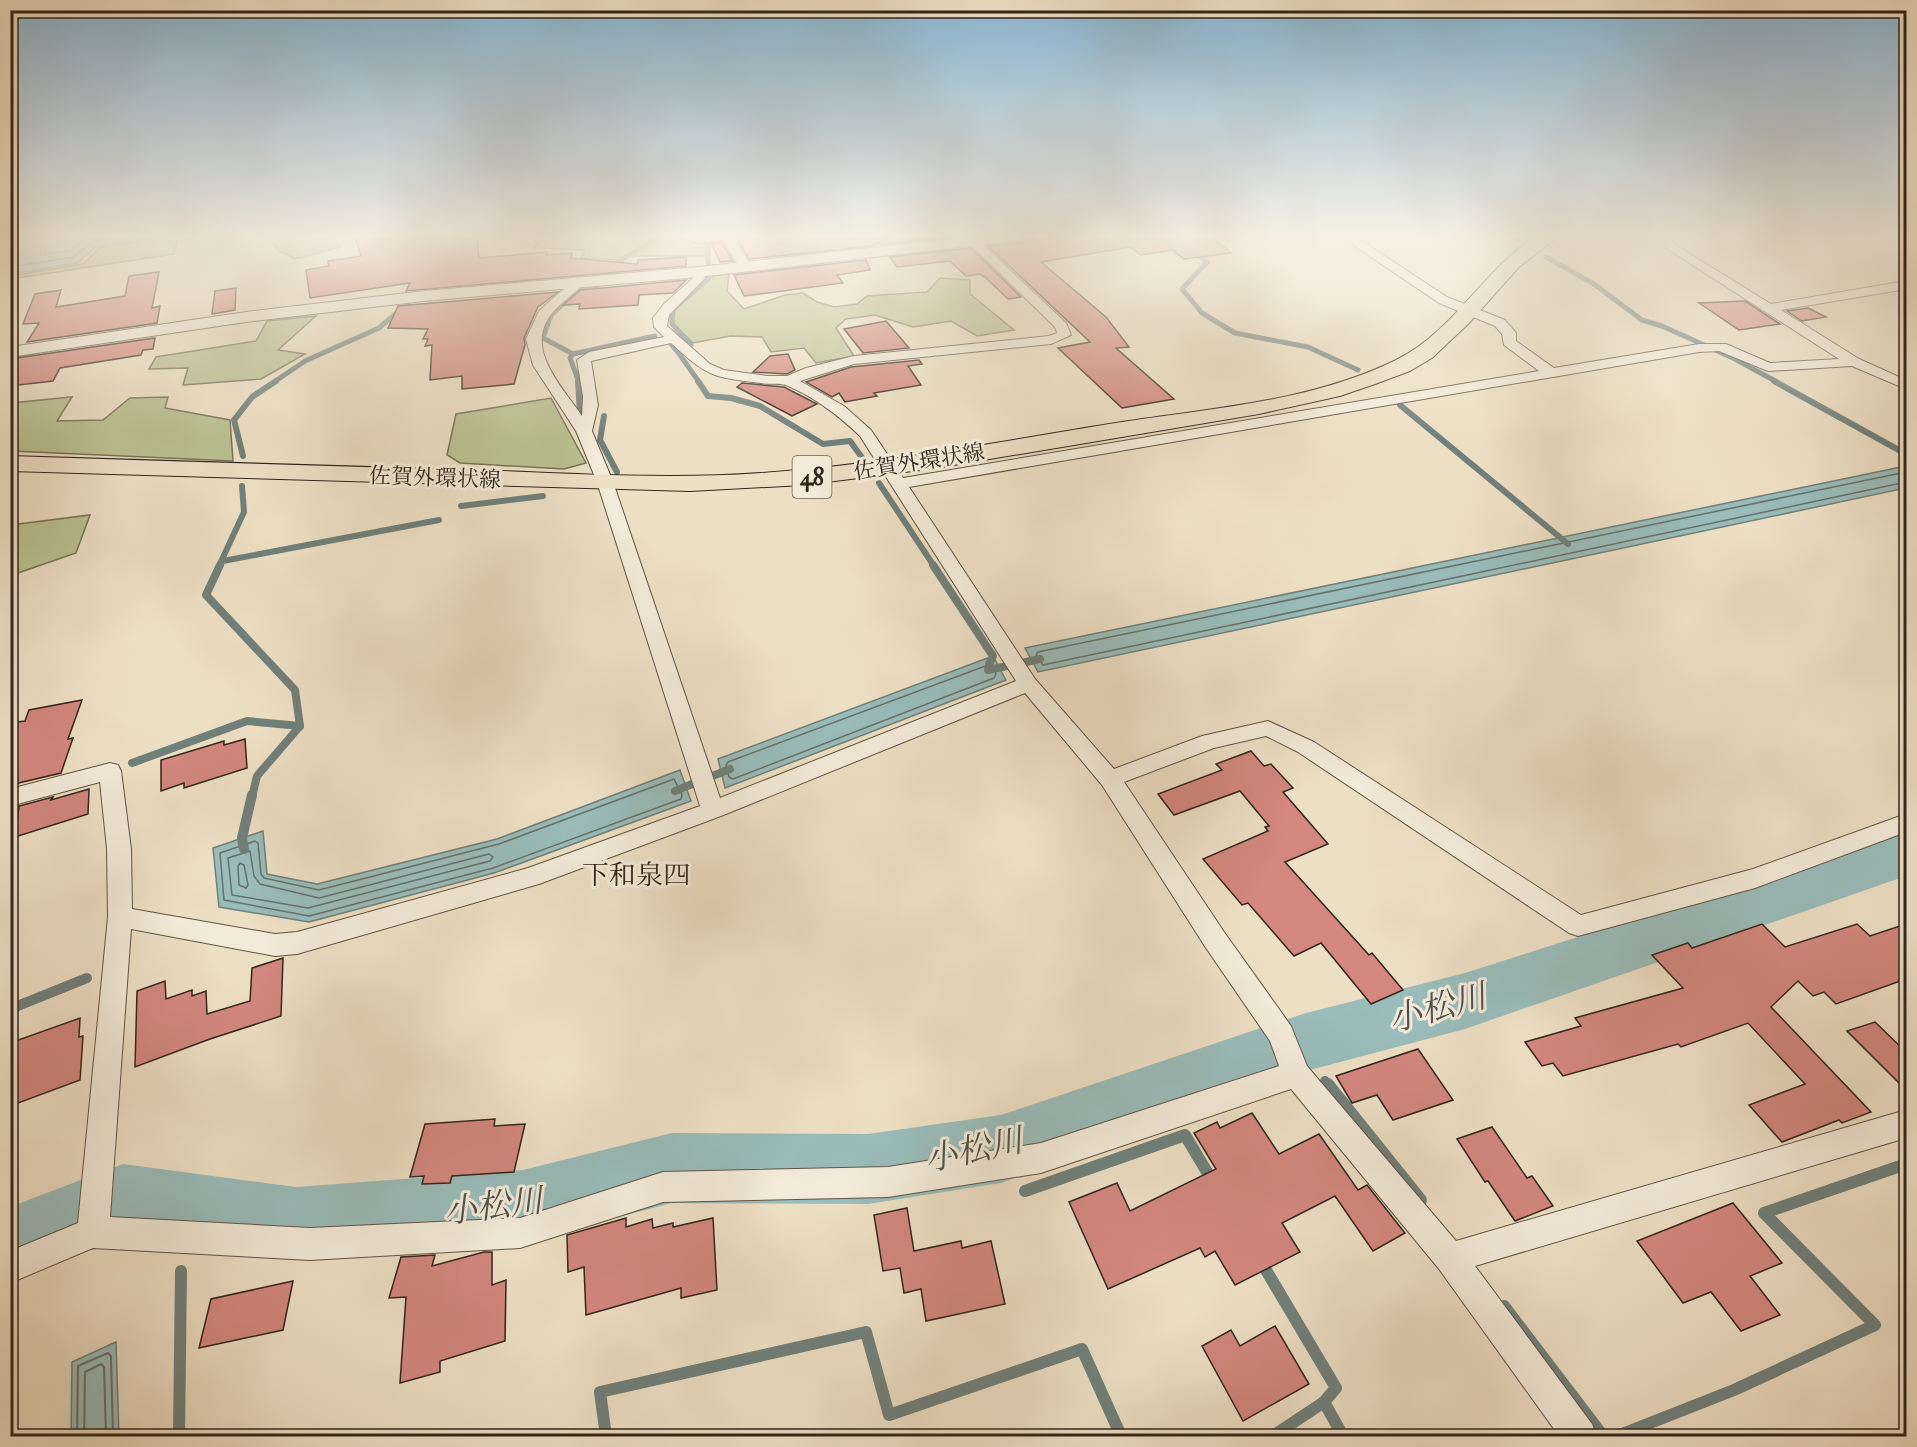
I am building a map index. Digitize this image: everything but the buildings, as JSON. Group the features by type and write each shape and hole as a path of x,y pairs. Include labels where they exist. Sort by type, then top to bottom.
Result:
{"main road":[{"name":"佐賀外環状線","path":"10,463 605,482 699,483 892,476 1331,391 1407,364 1439,342 1478,302"}],"street":[{"path":"10,352 254,316 377,302"},
{"path":"558,302 544,314 532,339 540,365 584,431 605,482 707,790"},
{"path":"672,302 660,318 661,327 705,367 722,374 789,380 839,409 866,433 1019,670 1110,779 1215,940 1281,1035 1296,1074 1450,1258 1580,1437"},
{"path":"789,380 811,370 854,360 1051,340 1064,335 1062,326 1036,302"},
{"path":"1447,302 1500,323 1509,333 1509,342 1550,372"},
{"path":"1755,302 1854,362 1906,385"},
{"path":"1767,309 1810,302"},
{"path":"584,431 589,421 591,393 584,360 589,356 672,339"},
{"path":"892,476 1705,347 1721,347 1768,367 1854,362"},
{"path":"120,917 275,945 297,943 531,877 707,790 1019,670"},
{"path":"1110,779 1210,741 1268,728 1306,747 1578,926 1755,878 1906,823"},
{"path":"10,798 110,771 118,849 120,917 93,1232"},
{"path":"10,1267 93,1232 310,1244 520,1233 663,1187 888,1182 1041,1158 1296,1074"},
{"path":"1450,1258 1906,1124"}],"green space":[{"path":"685,302 737,302 744,309 766,302 816,302 834,307 860,302 979,302 1014,330 977,336 951,321 913,327 875,315 846,319 836,328 854,356 816,363 804,348 771,352 762,337 730,336 693,343 673,323 675,310"},
{"path":"316,316 278,350 305,354 261,379 183,385 188,368 149,369 156,357 256,341 267,321"},
{"path":"72,397 57,421 103,420 130,398 168,397 165,408 230,420 233,461 11,451 11,403"},
{"path":"551,398 586,463 564,469 460,463 447,455 456,414"},
{"path":"90,515 76,553 18,573 11,583 11,525"}],"water":[{"path":"1906,466 1906,488 1038,672 1025,648"},
{"path":"993,656 1006,680 725,788 718,759"},
{"path":"680,770 691,801 494,873 309,922 219,907 213,848 263,831 267,874 317,884 497,839"},
{"path":"116,1342 119,1436 71,1436 72,1362"}],"waterway":[{"path":"566,302 551,315 543,338 573,354"},
{"path":"680,355 691,345 672,324 672,310 682,302"},
{"path":"1192,302 1202,313 1235,333 1308,347 1358,370"},
{"path":"1617,302 1642,320 1662,326 1733,358 1777,382"},
{"path":"274,382 305,361 379,328 407,304"},
{"path":"573,354 655,336"},
{"path":"671,344 680,355"},
{"path":"10,357 33,354"},
{"path":"573,354 570,358 579,382"},
{"path":"680,355 699,382"},
{"path":"243,456 234,420 252,397 276,381"},
{"path":"578,381 580,413"},
{"path":"698,381 708,396 731,398 760,406 823,444 850,441 863,459"},
{"path":"1774,381 1906,454"},
{"path":"1400,405 1568,544"},
{"path":"604,416 600,440 617,472"},
{"path":"879,483 934,566"},
{"path":"219,566 244,512 242,486"},
{"path":"461,506 543,496"},
{"path":"223,561 439,520"},
{"path":"220,565 206,595 295,690 300,726"},
{"path":"933,565 993,656 989,664"},
{"path":"988,670 1040,659"},
{"path":"132,763 247,721 300,726"},
{"path":"252,797 257,776 300,726"},
{"path":"675,791 730,769"},
{"path":"244,849 242,838 252,795"},
{"name":"小松川","path":"10,1244 123,1200 296,1223 523,1206 672,1168 868,1169 1001,1149 1306,1042 1465,1001 1906,854"},
{"path":"10,1009 87,978"},
{"path":"1325,1081 1329,1086"},
{"path":"1328,1084 1421,1200"},
{"path":"1025,1191 1185,1135 1213,1182"},
{"path":"1617,1436 1734,1390 1875,1325 1764,1213 1906,1164"},
{"path":"1260,1260 1336,1388 1324,1402"},
{"path":"179,1436 181,1271"},
{"path":"1504,1306 1603,1436"},
{"path":"606,1436 600,1392 866,1332 889,1415 1082,1349 1121,1436"},
{"path":"1273,1436 1324,1402"},
{"path":"1324,1402 1343,1436"}],"district":[{"name":"下和泉四","path":"636,875"}]}
